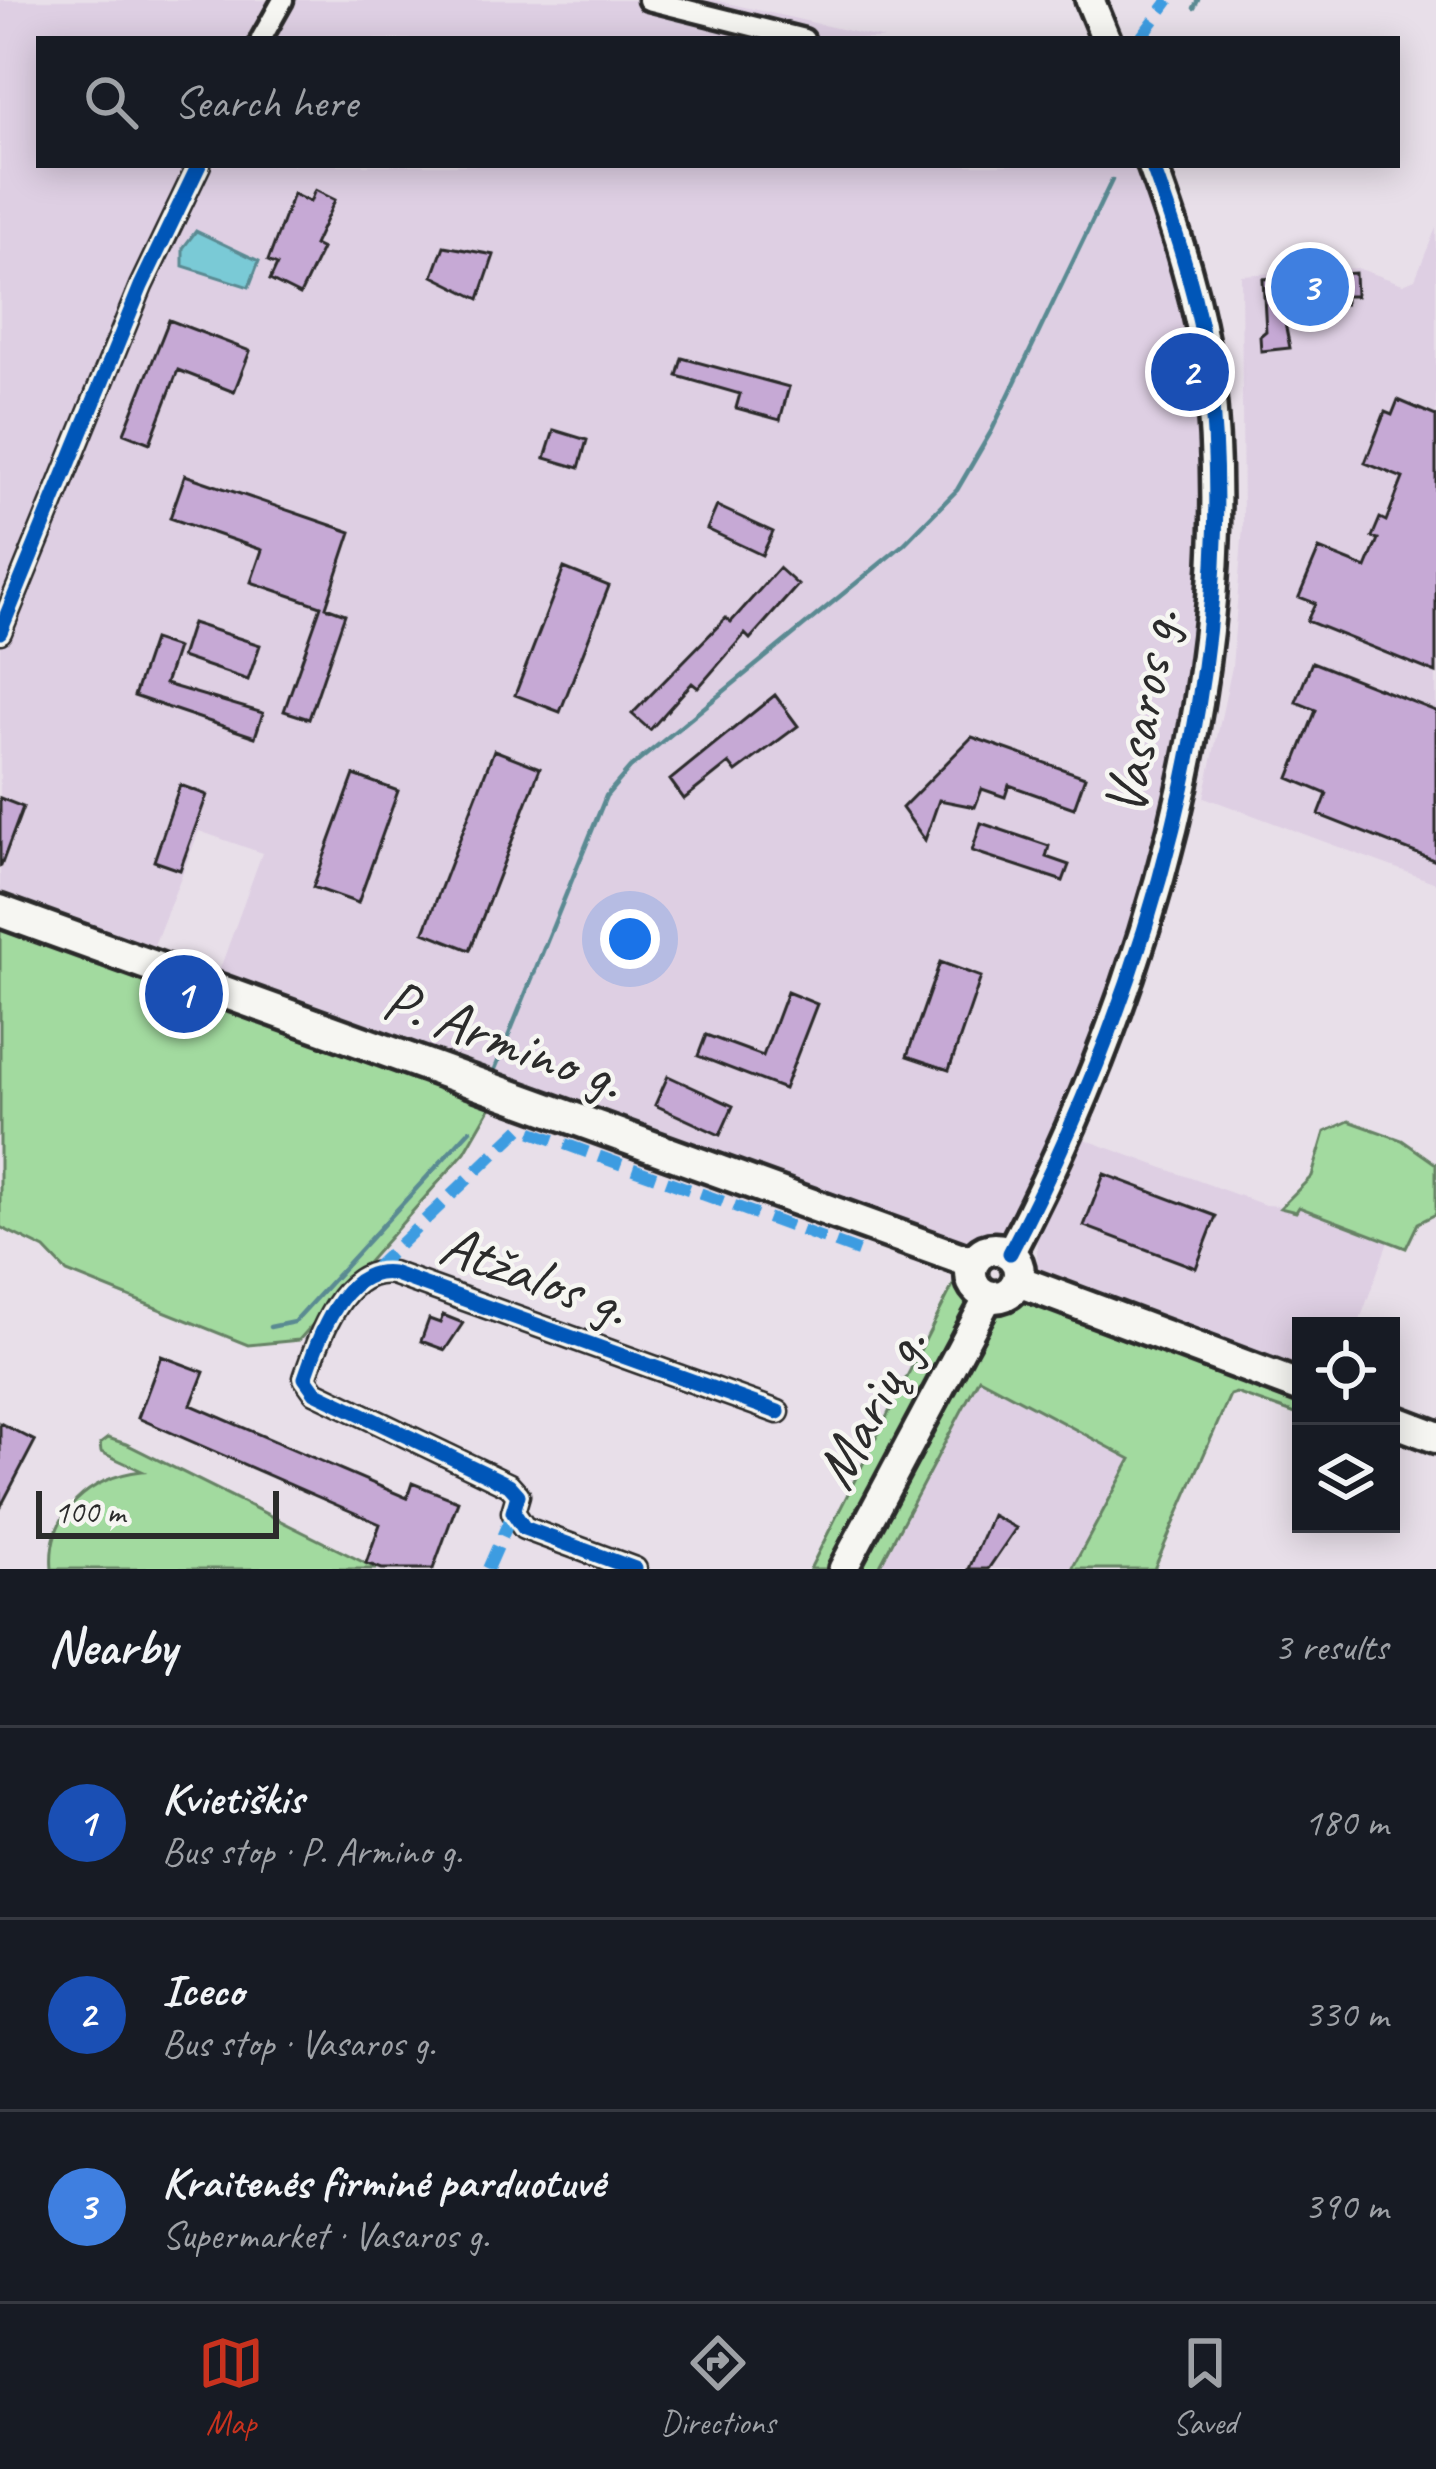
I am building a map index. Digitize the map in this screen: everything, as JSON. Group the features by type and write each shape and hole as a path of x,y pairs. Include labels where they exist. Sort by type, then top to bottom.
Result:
{"main road":[{"name":"P. Armino g.","path":"0,911 974,1263"},
{"path":"1014,1267 1010,1292 989,1296 976,1286 974,1263 985,1251 1292,1384"},
{"path":"1400,1423 1436,1436"}],"street":[{"path":"263,36 283,0"},
{"path":"648,0 792,36"},
{"path":"0,632 141,286 198,168"},
{"name":"Vasaros g.","path":"1014,1267 1092,1083 1134,964 1178,797 1201,670 1214,520 1209,377 1194,293 1153,168"},
{"name":"Atžalos g.","path":"635,1569 524,1528 513,1512 518,1495 509,1485 315,1392 305,1378 350,1283 373,1270 778,1412"},
{"name":"Marių g.","path":"843,1569 989,1296"}],"shaded area":[{"path":"0,0 714,0 871,36 36,36 36,168 1136,168 1169,248 1192,348 1200,440 1194,639 1174,757 1141,897 1104,1012 1062,1118 1007,1228 995,1240 955,1247 217,977 262,853 199,831 151,953 0,897"},
{"path":"1436,228 1436,883 1204,797 1232,667 1243,526 1241,275 1357,268 1403,284 1415,279"},
{"path":"1081,1138 1265,1205 1299,1207 1388,1242 1361,1317 1292,1317 1292,1374 1038,1273 1036,1233"},
{"path":"979,1377 1131,1459 1072,1569 878,1569"}],"green space":[{"path":"0,927 492,1105 465,1152 299,1340 248,1345 67,1272 45,1249 0,1227"},
{"path":"1349,1121 1402,1140 1436,1164 1436,1214 1418,1223 1406,1248 1299,1207 1296,1212 1280,1208 1312,1176 1325,1132"},
{"path":"957,1277 971,1292 970,1308 834,1569 810,1569"},
{"path":"1009,1295 1292,1395 1292,1413 1230,1395 1154,1569 1072,1569 1131,1459 979,1378 878,1569 855,1569 998,1300"},
{"path":"108,1438 377,1569 52,1569 57,1531 76,1501 105,1481 142,1471 101,1452 100,1444"}],"water":[{"path":"196,231 259,261 249,287 183,266 183,248"}],"building":[{"path":"315,190 335,200 314,245 322,249 300,295 270,280 277,265 268,261 293,194 310,202"},
{"path":"444,246 494,255 479,299 433,276"},
{"path":"1355,273 1356,296 1345,296 1345,304 1282,308 1290,348 1261,351 1260,336 1266,331 1263,279"},
{"path":"169,320 250,351 234,392 178,370 150,443 124,433"},
{"path":"682,358 789,387 780,420 736,408 740,394 677,376"},
{"path":"1398,400 1436,416 1436,673 1307,621 1315,603 1299,597 1319,549 1366,568 1378,539 1372,537 1380,518 1386,521 1403,478 1365,463 1385,412 1392,415"},
{"path":"554,430 587,440 579,468 545,458"},
{"path":"185,475 351,532 326,607 345,614 309,719 284,711 321,606 251,582 262,550 170,518"},
{"path":"717,506 773,532 762,555 707,529"},
{"path":"564,568 609,586 560,712 515,695"},
{"path":"779,568 798,585 750,639 745,634 698,688 692,683 650,730 632,714 726,618 731,622"},
{"path":"192,623 260,645 248,680 181,657"},
{"path":"153,640 177,648 165,684 263,713 255,737 134,696"},
{"path":"1312,662 1436,711 1436,861 1319,815 1327,794 1289,778 1316,710 1296,702"},
{"path":"775,695 798,726 736,772 729,763 684,799 670,780"},
{"path":"972,737 1085,777 1074,808 1009,785 1005,797 982,789 975,807 939,800 925,840 902,808"},
{"path":"494,750 540,768 470,950 424,932"},
{"path":"354,775 398,791 358,903 313,887"},
{"path":"180,785 207,795 180,870 154,861"},
{"path":"0,798 23,807 1,866 0,866"},
{"path":"981,823 1049,846 1046,857 1069,865 1063,881 972,851"},
{"path":"940,962 981,977 949,1070 907,1056"},
{"path":"787,992 817,1004 784,1089 698,1056 706,1035 763,1056"},
{"path":"668,1076 733,1106 720,1135 655,1105"},
{"path":"1104,1174 1216,1216 1196,1268 1084,1226"},
{"path":"443,1315 463,1323 445,1350 421,1341 429,1319 440,1323"},
{"path":"161,1356 204,1372 191,1405 407,1498 412,1483 458,1501 433,1569 382,1569 366,1563 380,1524 138,1418"},
{"path":"0,1423 35,1441 0,1508"},
{"path":"992,1515 1016,1528 988,1569 969,1569"}],"waterway":[{"path":"1194,8 1198,0"},
{"path":"495,1069 606,796 630,768 904,544 957,490 992,430 1112,180"},
{"path":"270,1327 294,1322 470,1130"}],"marked path":[{"path":"1142,36 1169,0"},
{"path":"373,1270 521,1128 869,1255"},
{"path":"488,1569 513,1512"}],"cycle path":[{"path":"0,632 141,286 198,168"},
{"path":"1010,1253 1103,1048 1141,940 1173,828 1197,715 1211,601 1216,488 1209,376 1186,269 1153,168"},
{"path":"635,1569 524,1528 513,1512 518,1495 509,1485 315,1392 305,1378 326,1325 347,1292 375,1274 392,1273 778,1412"}],"place":[{"name":"Kraitenės firminė parduotuvė","path":"1310,287"},
{"name":"Iceco","path":"1190,372"},
{"name":"Kvietiškis","path":"184,994"}]}
